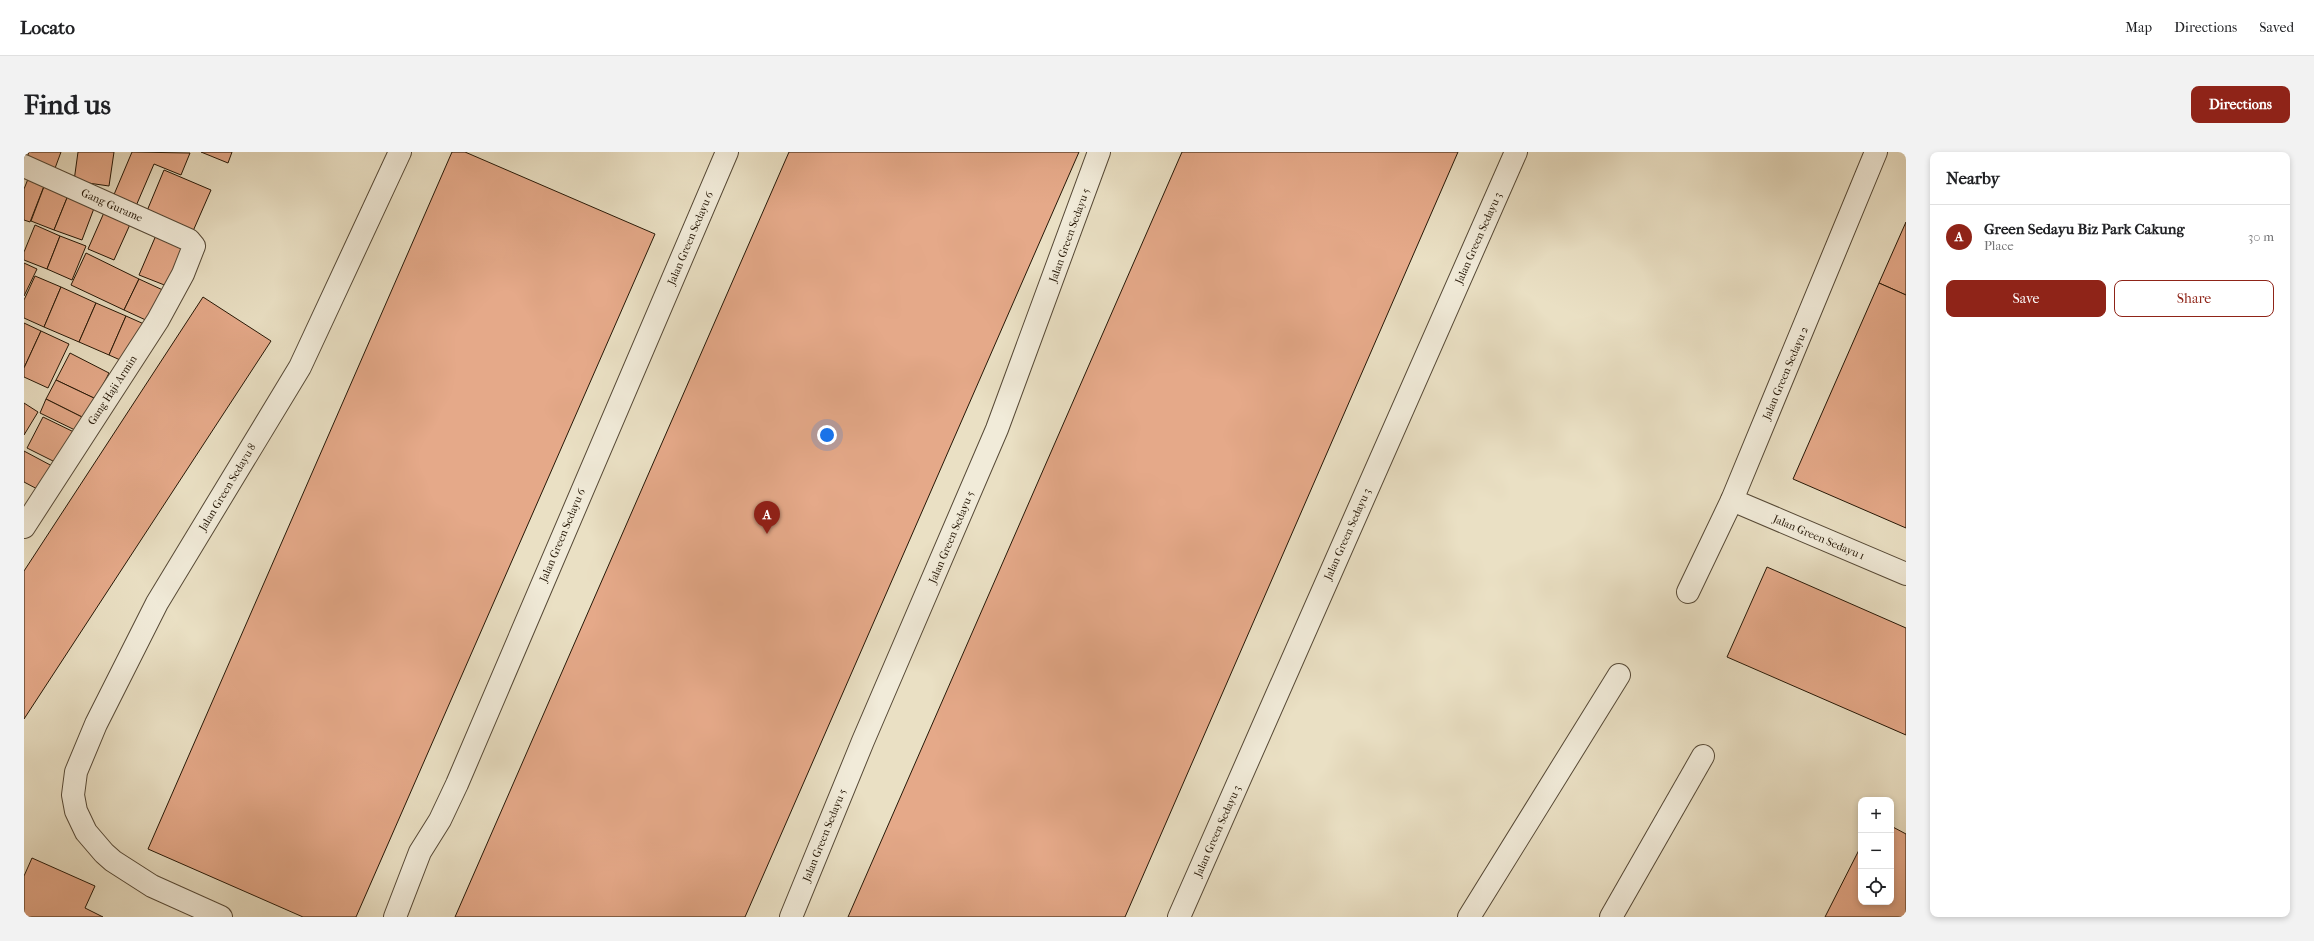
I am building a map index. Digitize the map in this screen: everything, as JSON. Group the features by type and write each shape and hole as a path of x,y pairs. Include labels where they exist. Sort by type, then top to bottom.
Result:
{"street":[{"name":"Jalan Green Sedayu 8","path":"221,917 152,886 119,865 92,840 76,811 73,795 76,772 96,724 157,603 300,367 400,152"},
{"name":"Jalan Green Sedayu 6","path":"395,917 420,852 440,820 457,784 727,152"},
{"name":"Jalan Green Sedayu 5","path":"791,917 862,741 997,429 1099,152"},
{"name":"Jalan Green Sedayu 3","path":"1179,917 1516,152"},
{"name":"Jalan Green Sedayu 2","path":"1688,592 1732,500 1876,152"},
{"name":"Gang Gurame","path":"24,166 189,240 194,246 194,249"},
{"name":"Gang Haji Armin","path":"24,527 158,320 183,274 194,249"},
{"name":"Jalan Green Sedayu 1","path":"1732,500 1906,574"},
{"path":"1469,917 1619,675"},
{"path":"1611,917 1703,756"}],"building":[{"path":"29,152 61,152 54,171 26,160"},
{"path":"78,152 114,152 109,186 74,181"},
{"path":"132,152 190,153 181,175 154,164 133,213 110,204"},
{"path":"201,152 232,152 228,163"},
{"path":"452,152 465,152 655,234 356,917 303,917 148,849"},
{"path":"789,152 1079,152 745,917 455,917"},
{"path":"1182,152 1458,152 1125,917 848,917"},
{"path":"164,170 211,190 190,238 144,218"},
{"path":"30,174 46,181 30,222 24,220 24,189"},
{"path":"45,184 69,193 54,230 31,221"},
{"path":"69,193 96,203 82,240 54,230"},
{"path":"106,208 132,220 114,260 88,249"},
{"path":"1906,222 1906,295 1879,283"},
{"path":"35,225 60,236 47,269 24,260 24,252"},
{"path":"157,233 189,247 172,288 139,275"},
{"path":"60,236 86,246 72,280 47,269"},
{"path":"86,253 139,279 124,310 71,285"},
{"path":"24,263 37,269 24,296"},
{"path":"35,276 61,287 44,327 24,318 24,300"},
{"path":"139,279 165,291 150,322 124,310"},
{"path":"1879,283 1906,295 1906,528 1793,479"},
{"path":"61,287 96,303 79,342 44,327"},
{"path":"203,297 271,341 24,719 24,571"},
{"path":"96,303 126,316 109,355 79,342"},
{"path":"126,316 144,324 127,363 109,355"},
{"path":"24,323 41,331 24,368"},
{"path":"41,331 69,344 48,388 24,377 24,368"},
{"path":"70,353 109,373 96,399 56,380"},
{"path":"56,380 96,399 86,419 46,399"},
{"path":"46,399 86,419 79,432 40,413"},
{"path":"24,403 38,412 24,435"},
{"path":"43,417 78,434 61,465 27,448"},
{"path":"24,451 54,467 41,491 24,482"},
{"path":"1767,567 1906,628 1906,735 1727,657"},
{"path":"1894,828 1906,834 1906,917 1825,917 1858,852 1858,905 1894,905"},
{"path":"32,858 95,886 85,908 103,917 24,917 24,876"}],"place":[{"name":"Green Sedayu Biz Park Cakung","path":"767,534"}]}
